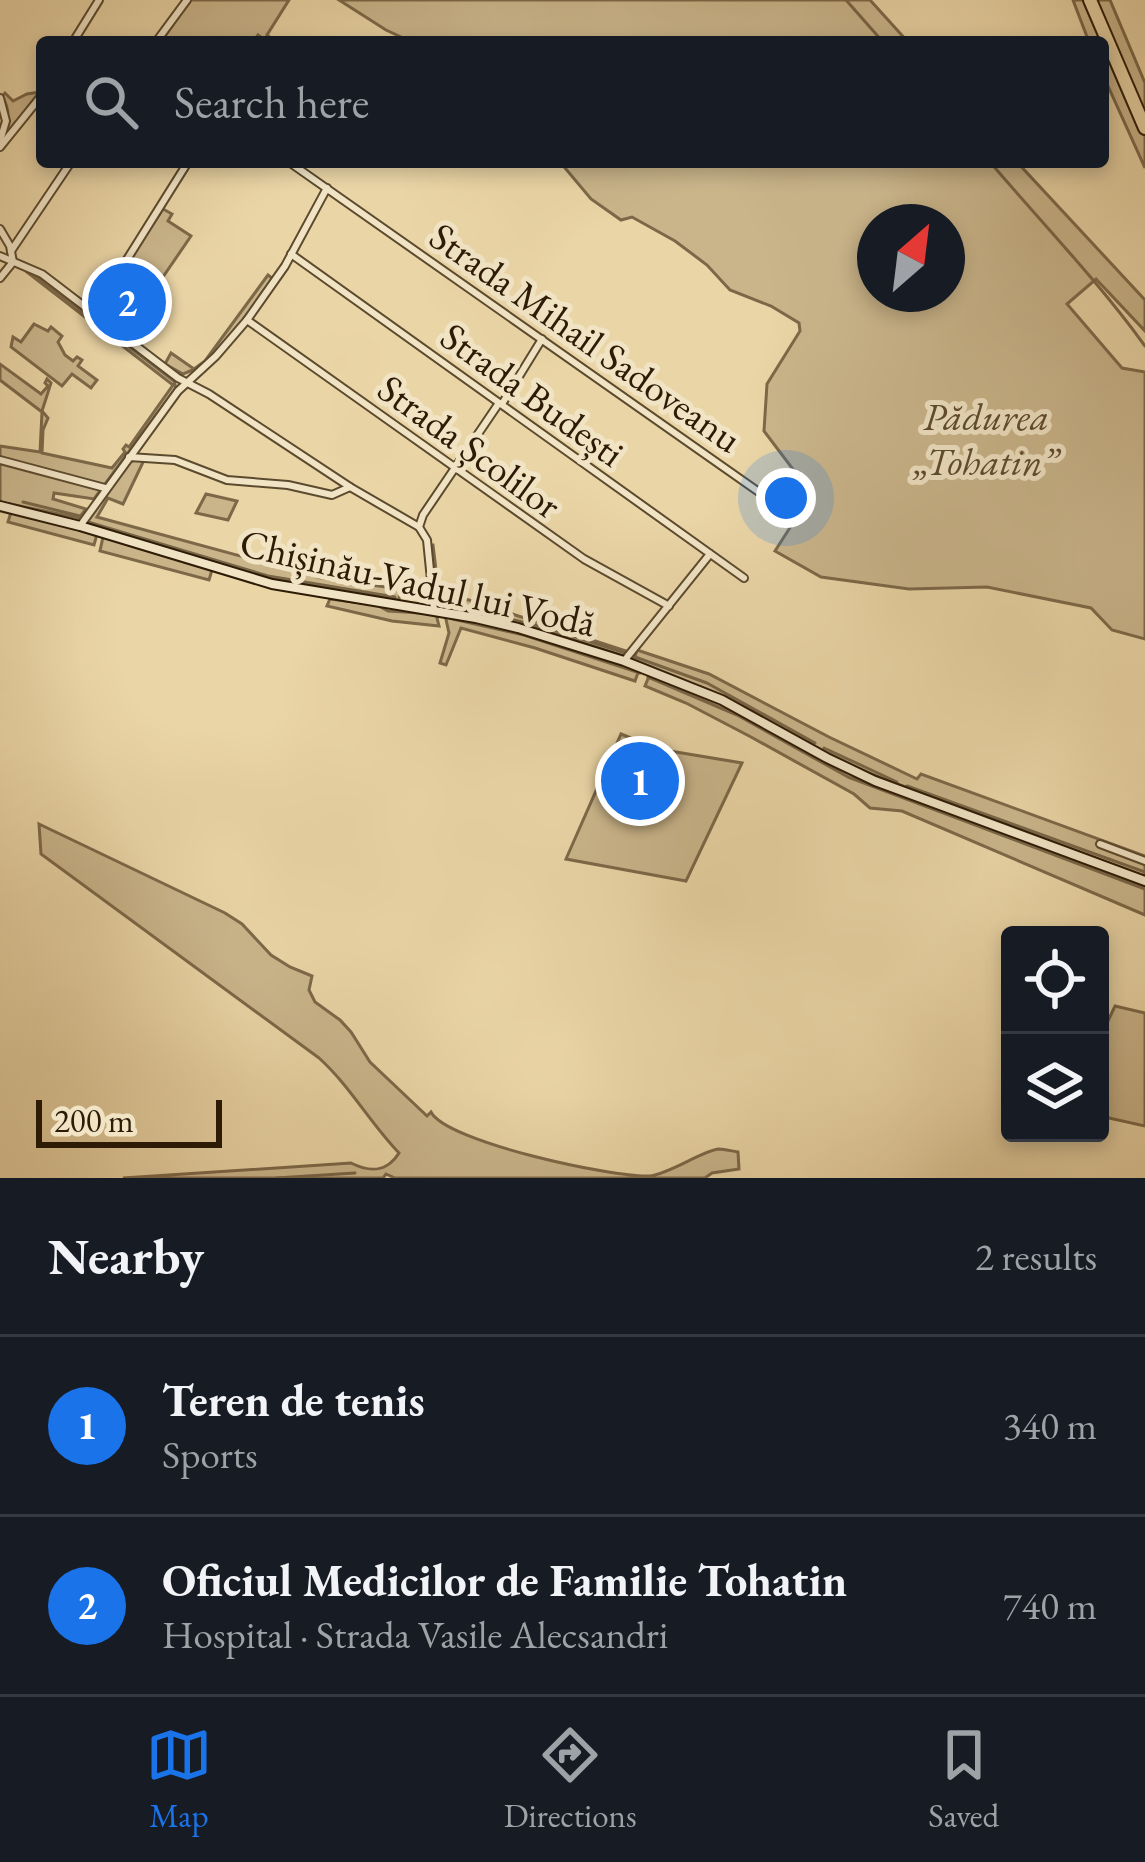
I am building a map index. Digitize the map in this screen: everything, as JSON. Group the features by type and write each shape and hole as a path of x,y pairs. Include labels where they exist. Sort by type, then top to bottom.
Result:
{"highway":[{"path":"1090,0 1105,36"},
{"path":"1109,44 1145,128"}],"main road":[{"name":"Chișinău-Vadul lui Vodă","path":"0,506 272,584 518,628 624,661 722,700 875,781 1145,881"}],"street":[{"path":"77,36 99,0"},
{"path":"160,36 187,0"},
{"path":"0,98 6,121 0,144"},
{"path":"0,144 36,102"},
{"path":"11,251 67,168"},
{"path":"90,311 112,285 184,168"},
{"name":"Strada Mihail Sadoveanu","path":"298,168 793,515"},
{"path":"80,526 185,381 216,356 247,320 327,188"},
{"path":"0,229 13,262 0,278"},
{"name":"Strada Budești","path":"291,254 744,578"},
{"path":"0,256 41,274 185,381 419,527 427,540 434,610"},
{"name":"Strada Școlilor","path":"247,320 584,560 669,605"},
{"path":"419,527 454,466 542,339"},
{"path":"129,457 175,460 227,480 288,485 332,495 350,487"},
{"path":"0,460 106,488"},
{"path":"624,661 710,554"},
{"path":"1100,844 1145,861"}],"green space":[{"path":"190,0 289,0 268,36 165,36"},
{"path":"339,0 870,0 903,36 399,36"},
{"path":"1073,0 1087,0 1102,36 1087,36"},
{"path":"1096,0 1110,0 1145,83 1145,116"},
{"path":"1109,51 1145,135 1145,168 1109,88"},
{"path":"5,93 13,101 36,93 36,97 1,143 8,119 2,96"},
{"name":"Pădurea „Tohatin”","path":"565,168 1023,168 1145,300 1145,331 1096,279 1067,304 1122,368 1145,372 1145,639 1112,630 1091,608 987,587 909,589 821,577 775,551 814,497 764,431 767,384 800,331 799,323 730,290 675,241 632,217 621,220 591,199"},
{"path":"163,209 172,214 168,221 191,236 152,293 123,273 100,308 130,333 125,335 95,312"},
{"path":"29,270 174,381 176,388 94,499 54,493 53,499 86,509 79,518 0,502 0,446 40,452 42,412 0,380 0,364 41,394 47,379 51,383 42,411 48,418 42,453 112,468 173,385"},
{"path":"268,275 273,279 234,334 211,358 196,367"},
{"path":"34,324 48,331 51,327 62,336 58,342 65,355 82,360 78,366 97,380 91,388 72,374 62,386 11,347 13,337 21,342"},
{"path":"171,353 194,369 183,374 165,364"},
{"path":"145,458 123,504 108,498 97,517 321,578 400,589 399,600 267,578 89,525 90,515 128,462"},
{"path":"206,494 237,501 228,520 196,513"},
{"path":"11,512 97,534 94,545 8,522"},
{"path":"103,537 212,570 209,580 100,551"},
{"path":"431,545 439,595 469,600 629,652 623,656 547,631 442,607 437,598"},
{"path":"330,599 377,605 388,611 436,614 439,626 327,606"},
{"path":"445,615 523,633 639,670 635,681 461,628 446,665 440,663 449,633"},
{"path":"637,650 709,674 917,779 921,774 1145,856 1145,877 847,765 727,698 634,660"},
{"path":"650,674 729,707 867,782 1145,885 1145,915 902,811 870,808 854,794 751,737 645,686"},
{"path":"621,734 658,749 742,763 686,881 566,859"},
{"path":"39,824 225,913 271,955 312,976 309,990 315,1002 340,1020 370,1062 427,1116 431,1112 466,1135 497,1146 603,1171 650,1176 719,1149 738,1152 739,1169 705,1178 395,1178 386,1174 383,1178 123,1178 351,1163 378,1169 399,1153 319,1058 41,854"},
{"path":"1115,1006 1145,1013 1145,1126 1109,1118 1109,1019"}],"waterway":[{"path":"846,0 878,36"},
{"path":"995,168 1145,346"},
{"path":"23,502 80,516"},
{"path":"88,522 268,576 395,597"},
{"path":"439,602 625,653"},
{"path":"453,619 524,635 640,673"},
{"path":"635,657 707,683 815,743"},
{"path":"648,677 737,715 848,777 1145,889"},
{"path":"824,748 897,782"},
{"path":"907,786 1145,872"},
{"path":"276,1178 355,1173"}],"place":[{"name":"Oficiul Medicilor de Familie Tohatin","path":"127,302"},
{"name":"Teren de tenis","path":"640,781"}]}
